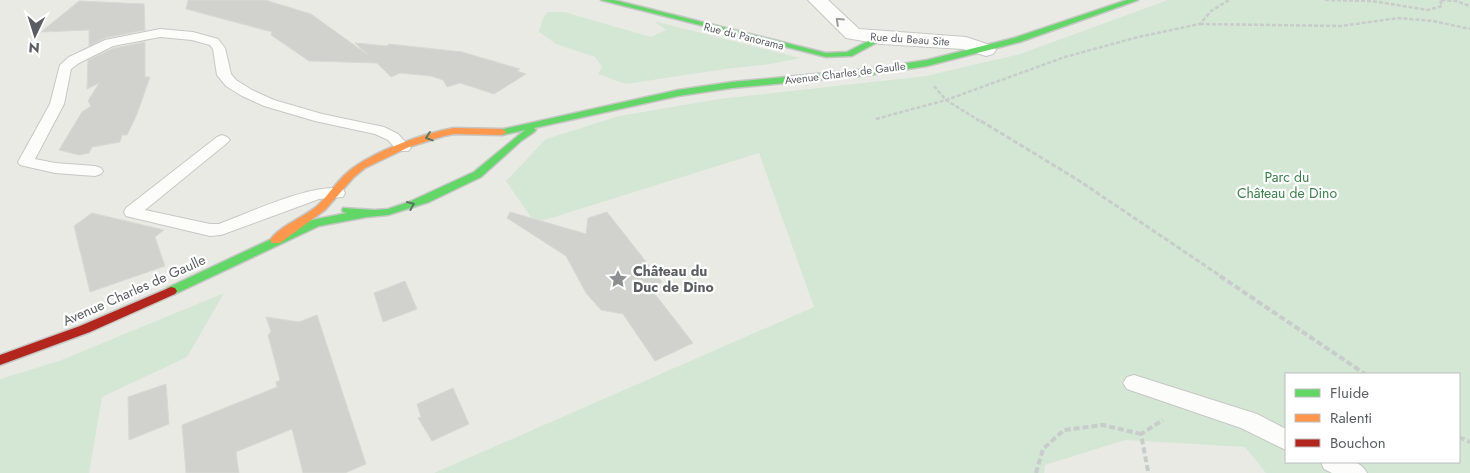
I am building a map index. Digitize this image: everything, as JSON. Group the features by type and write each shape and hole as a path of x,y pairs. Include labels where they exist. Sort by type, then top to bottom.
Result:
{"main road":[{"name":"Rue du Panorama","path":"606,0 785,46 826,54 841,56 849,54 881,38"},
{"name":"Avenue Charles de Gaulle","path":"276,240 311,218 337,193 343,181 350,173 361,166 439,134 454,131 477,133 502,132 680,92 855,74 921,64 986,50 1134,0"},
{"name":"Avenue Charles de Gaulle","path":"337,193 338,205 353,213 378,214 407,207 477,175 520,135 550,121"},
{"path":"477,133 493,140 496,147 495,158 490,164"},
{"name":"Avenue Charles de Gaulle","path":"0,360 85,329 136,307 276,240 316,223 364,214"}],"street":[{"name":"Rue du Beau Site","path":"817,0 853,34 881,38 966,42 986,50"}],"lane":[{"path":"95,171 55,168 26,162 57,104 65,68 74,60 109,44 160,33 193,36 214,42 219,48 224,75 231,83 247,93 269,103 320,118 379,130 393,137 403,148"},
{"path":"222,140 132,212 210,230 221,229 317,194 337,193"},
{"path":"1134,383 1249,421 1285,439"},
{"path":"1334,463 1355,473"}],"path":[{"path":"1200,24 1211,11 1229,0"},
{"path":"1324,0 1390,3 1428,10 1442,6 1440,0 1456,1 1470,6"},
{"path":"876,120 946,100 1006,76 1065,57 1138,37 1200,24 1342,26 1399,18 1433,21 1470,29"},
{"path":"921,64 926,76 946,100 1078,180 1364,373"},
{"path":"1036,473 1043,449 1064,430 1103,425 1141,434 1162,420 1209,408"},
{"path":"1141,434 1148,471"}],"green space":[{"name":"Parc du Château de Dino","path":"1168,0 1470,0 1470,473 1266,473 1245,447 1125,440 1045,465 1044,473 434,473 814,307 759,153 535,223 506,181 546,139 619,116 719,99 926,76 1020,54"},
{"path":"548,12 564,12 651,37 666,30 654,21 800,58 771,64 626,84 598,74 602,67 595,57 556,44 539,32 543,18"},
{"path":"224,293 187,357 102,397 89,473 0,473 0,379 59,361"}],"building":[{"path":"188,0 265,0 311,14 368,55 355,43 387,46 389,44 462,52 520,69 517,71 526,74 494,94 460,83 447,87 443,80 431,76 400,73 391,77 377,63 309,61 271,35 272,32 186,9"},
{"path":"79,1 144,4 145,30 105,38 89,46 89,30 41,32"},
{"path":"145,42 145,77 150,77 137,114 127,135 122,135 120,142 92,147 89,153 79,155 59,150 82,112 91,106 88,101 99,83 87,89 88,60 114,48"},
{"path":"510,212 586,234 588,218 607,212 662,282 651,289 693,343 655,361 623,314 601,310 586,293 566,256 507,218"},
{"path":"92,213 164,230 155,237 165,266 90,292 74,226"},
{"path":"405,281 417,309 383,322 374,293"},
{"path":"317,315 366,464 345,473 303,473 292,429 236,452 239,473 186,473 182,425 277,387 276,382 280,380 268,335 271,332 266,317 299,322"},
{"path":"166,384 169,424 129,440 128,397"},
{"path":"453,388 469,424 432,441 418,418 421,417 417,404"}],"traffic: fast":[{"path":"605,0 826,55 849,54 881,38"},
{"path":"502,132 678,93 732,85 869,72 927,63 1017,40 1134,0"},
{"path":"347,210 375,213 388,212 413,205 470,179 487,167 517,139 531,130"},
{"path":"171,291 316,223 363,214"}],"traffic: slow":[{"path":"276,240 321,208 350,175 361,166 406,145 442,133 454,131 502,132"}],"traffic: jam":[{"path":"0,360 85,329 171,291"}],"place":[{"name":"Château du Duc de Dino","path":"618,279"}]}
